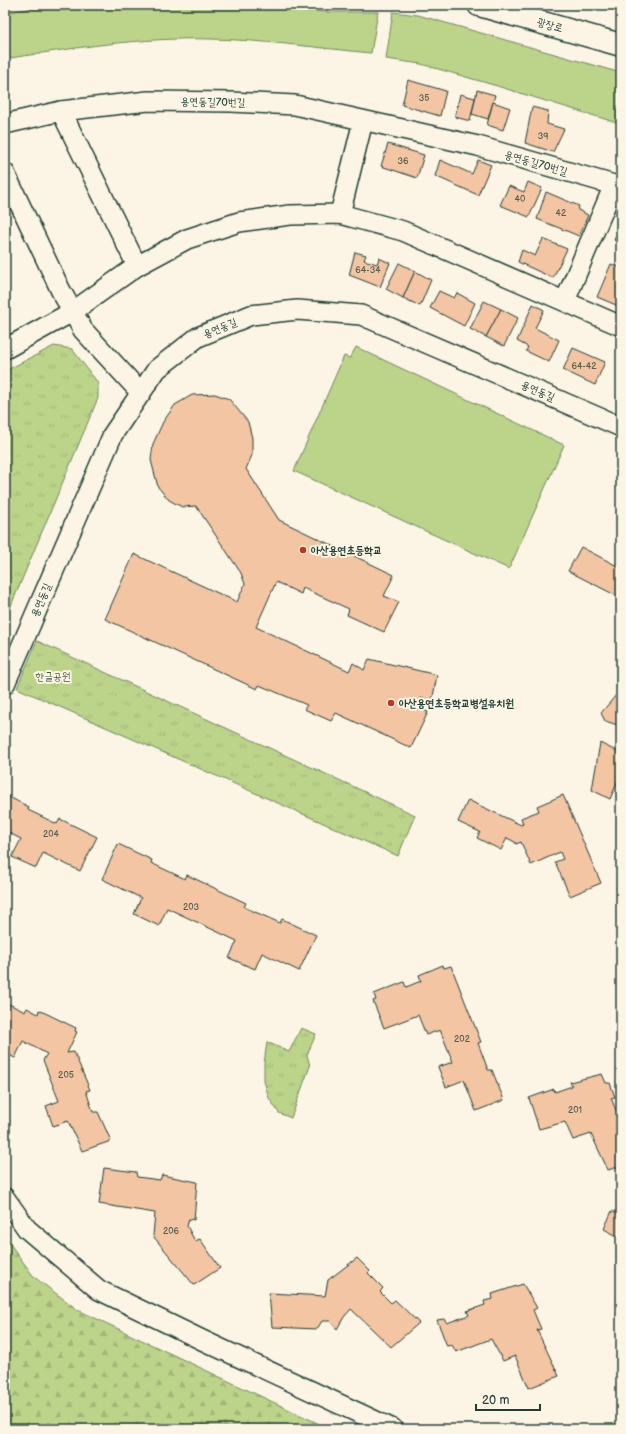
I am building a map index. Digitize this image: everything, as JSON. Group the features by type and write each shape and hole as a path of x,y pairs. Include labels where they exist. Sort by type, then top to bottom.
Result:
{"main road":[{"name":"광장로","path":"479,5 621,45"}],"street":[{"name":"용연동길70번길","path":"5,124 61,111 148,101 231,102 295,105 478,146 617,186 565,301"},
{"path":"61,111 138,266"},
{"path":"340,214 363,121"},
{"path":"5,173 60,291 83,330 140,393"},
{"path":"5,349 72,312 138,266 187,239 239,222 290,215 340,214 404,231 621,326"},
{"name":"용연동길","path":"5,684 113,434 157,369 198,337 251,315 297,310 361,315 621,427"},
{"path":"5,1198 27,1229 99,1290 393,1429"}],"green space":[{"path":"48,5 197,5 329,12 378,12 371,53 291,44 211,39 185,39 107,44 5,59 5,13"},
{"path":"393,12 418,15 621,73 621,124 421,64 386,59"},
{"path":"54,346 72,349 98,383 98,398 5,620 5,371"},
{"path":"356,347 564,445 509,569 294,471 344,356 350,358"},
{"name":"한글공원","path":"37,641 415,815 398,856 17,688"},
{"path":"301,1028 316,1034 307,1055 310,1066 291,1118 279,1113 269,1098 264,1081 264,1063 267,1042 289,1052"},
{"path":"5,1237 34,1277 78,1310 330,1429 5,1429"}],"building":[{"path":"408,80 446,91 440,116 402,105"},
{"path":"477,90 495,95 488,119 472,114"},
{"path":"460,94 475,98 470,121 455,117"},
{"path":"493,102 510,108 503,130 487,125"},
{"path":"532,107 548,111 547,124 564,129 553,152 525,143"},
{"path":"388,144 424,155 417,178 381,166"},
{"path":"440,160 472,174 478,160 491,165 478,195 435,176"},
{"path":"528,182 542,188 529,217 500,205 509,186 524,192"},
{"path":"546,192 579,206 578,210 588,215 579,236 537,219"},
{"path":"621,226 621,244 614,240"},
{"path":"543,239 567,249 553,278 518,262 522,250 535,256"},
{"path":"355,252 366,255 364,260 377,264 379,258 390,263 380,287 349,275"},
{"path":"399,263 415,271 403,298 386,289"},
{"path":"611,264 621,268 621,307 597,297"},
{"path":"415,271 431,280 420,306 403,298"},
{"path":"439,291 454,298 457,293 475,303 464,326 430,308"},
{"path":"484,301 501,309 486,337 470,329"},
{"path":"533,304 544,310 535,328 559,340 549,362 526,351 528,347 517,341"},
{"path":"501,309 518,318 504,346 486,337"},
{"path":"573,348 605,362 595,385 563,370"},
{"path":"215,394 229,399 248,422 252,438 252,455 246,469 279,520 394,575 384,596 399,602 384,632 347,615 349,609 303,588 301,594 276,582 256,627 349,671 353,663 364,670 369,659 437,675 432,702 421,698 417,708 428,712 411,748 336,713 331,721 304,709 307,705 259,685 257,689 105,619 134,554 237,602 245,584 241,573 196,506 182,507 169,500 158,487 151,460 153,444 163,422 175,405 192,395"},
{"path":"581,547 621,568 621,598 568,571"},
{"path":"617,694 621,696 621,726 605,721 601,713"},
{"path":"600,743 620,753 621,751 621,774 610,799 592,790"},
{"path":"5,795 29,807 28,810 57,824 60,819 97,837 80,871 43,853 36,868 12,857 21,839 5,831"},
{"path":"563,795 601,883 570,896 555,862 563,859 560,852 531,865 521,842 516,844 507,838 501,850 477,838 480,832 458,822 468,800 521,825 523,824 521,818 539,811 537,806"},
{"path":"118,844 152,860 151,863 185,879 187,875 246,903 244,907 280,923 282,919 316,935 299,971 262,953 255,969 229,958 237,941 167,908 159,926 134,914 141,898 102,879"},
{"path":"443,965 444,968 451,966 481,1042 478,1043 488,1070 492,1070 504,1100 476,1111 464,1080 446,1087 438,1067 453,1062 440,1030 426,1035 418,1015 384,1028 373,1001 376,1000 374,994 404,982 406,987 421,981 419,975"},
{"path":"5,1002 25,1012 27,1008 38,1014 39,1010 76,1028 75,1031 77,1032 67,1053 74,1052 90,1090 86,1091 93,1112 98,1112 111,1141 82,1151 68,1121 53,1126 46,1106 59,1101 43,1060 47,1054 23,1041 15,1058 5,1053"},
{"path":"602,1074 606,1083 610,1083 615,1097 611,1098 621,1122 621,1166 608,1170 591,1134 573,1140 565,1122 539,1129 529,1098 554,1089 555,1092 572,1086 570,1082"},
{"path":"104,1168 136,1172 137,1177 160,1180 162,1175 197,1182 194,1220 189,1219 187,1226 195,1241 200,1239 220,1268 194,1285 153,1236 155,1213 99,1204"},
{"path":"612,1211 621,1215 621,1238 604,1229"},
{"path":"357,1258 370,1271 368,1273 383,1288 380,1292 391,1303 395,1300 419,1323 391,1347 351,1309 337,1329 330,1321 322,1321 317,1329 272,1327 269,1293 325,1296 328,1280"},
{"path":"523,1284 537,1308 533,1310 541,1329 537,1330 559,1376 529,1388 515,1356 503,1361 491,1339 456,1352 452,1345 447,1346 437,1320 444,1319 447,1323 469,1315 467,1311 485,1305 484,1301 493,1299 492,1294"}],"place":[{"name":"아산용연초등학교","path":"303,550"},
{"name":"아산용연초등학교병설유치원","path":"391,703"}]}
